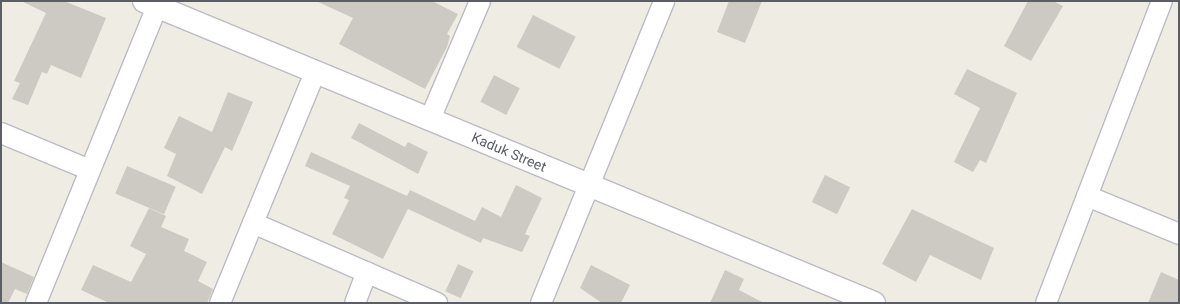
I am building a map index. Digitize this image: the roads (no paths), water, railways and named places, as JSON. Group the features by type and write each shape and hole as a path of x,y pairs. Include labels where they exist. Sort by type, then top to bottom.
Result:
{"street":[{"path":"430,119 480,1"},
{"path":"541,303 664,1"},
{"path":"1046,303 1162,1"},
{"path":"36,303 90,170 153,3"},
{"name":"Kaduk Street","path":"153,3 871,302"},
{"path":"220,303 316,72"},
{"path":"1,133 90,170"},
{"path":"1087,196 1179,234"},
{"path":"253,223 437,303"},
{"path":"355,303 367,272"}]}
